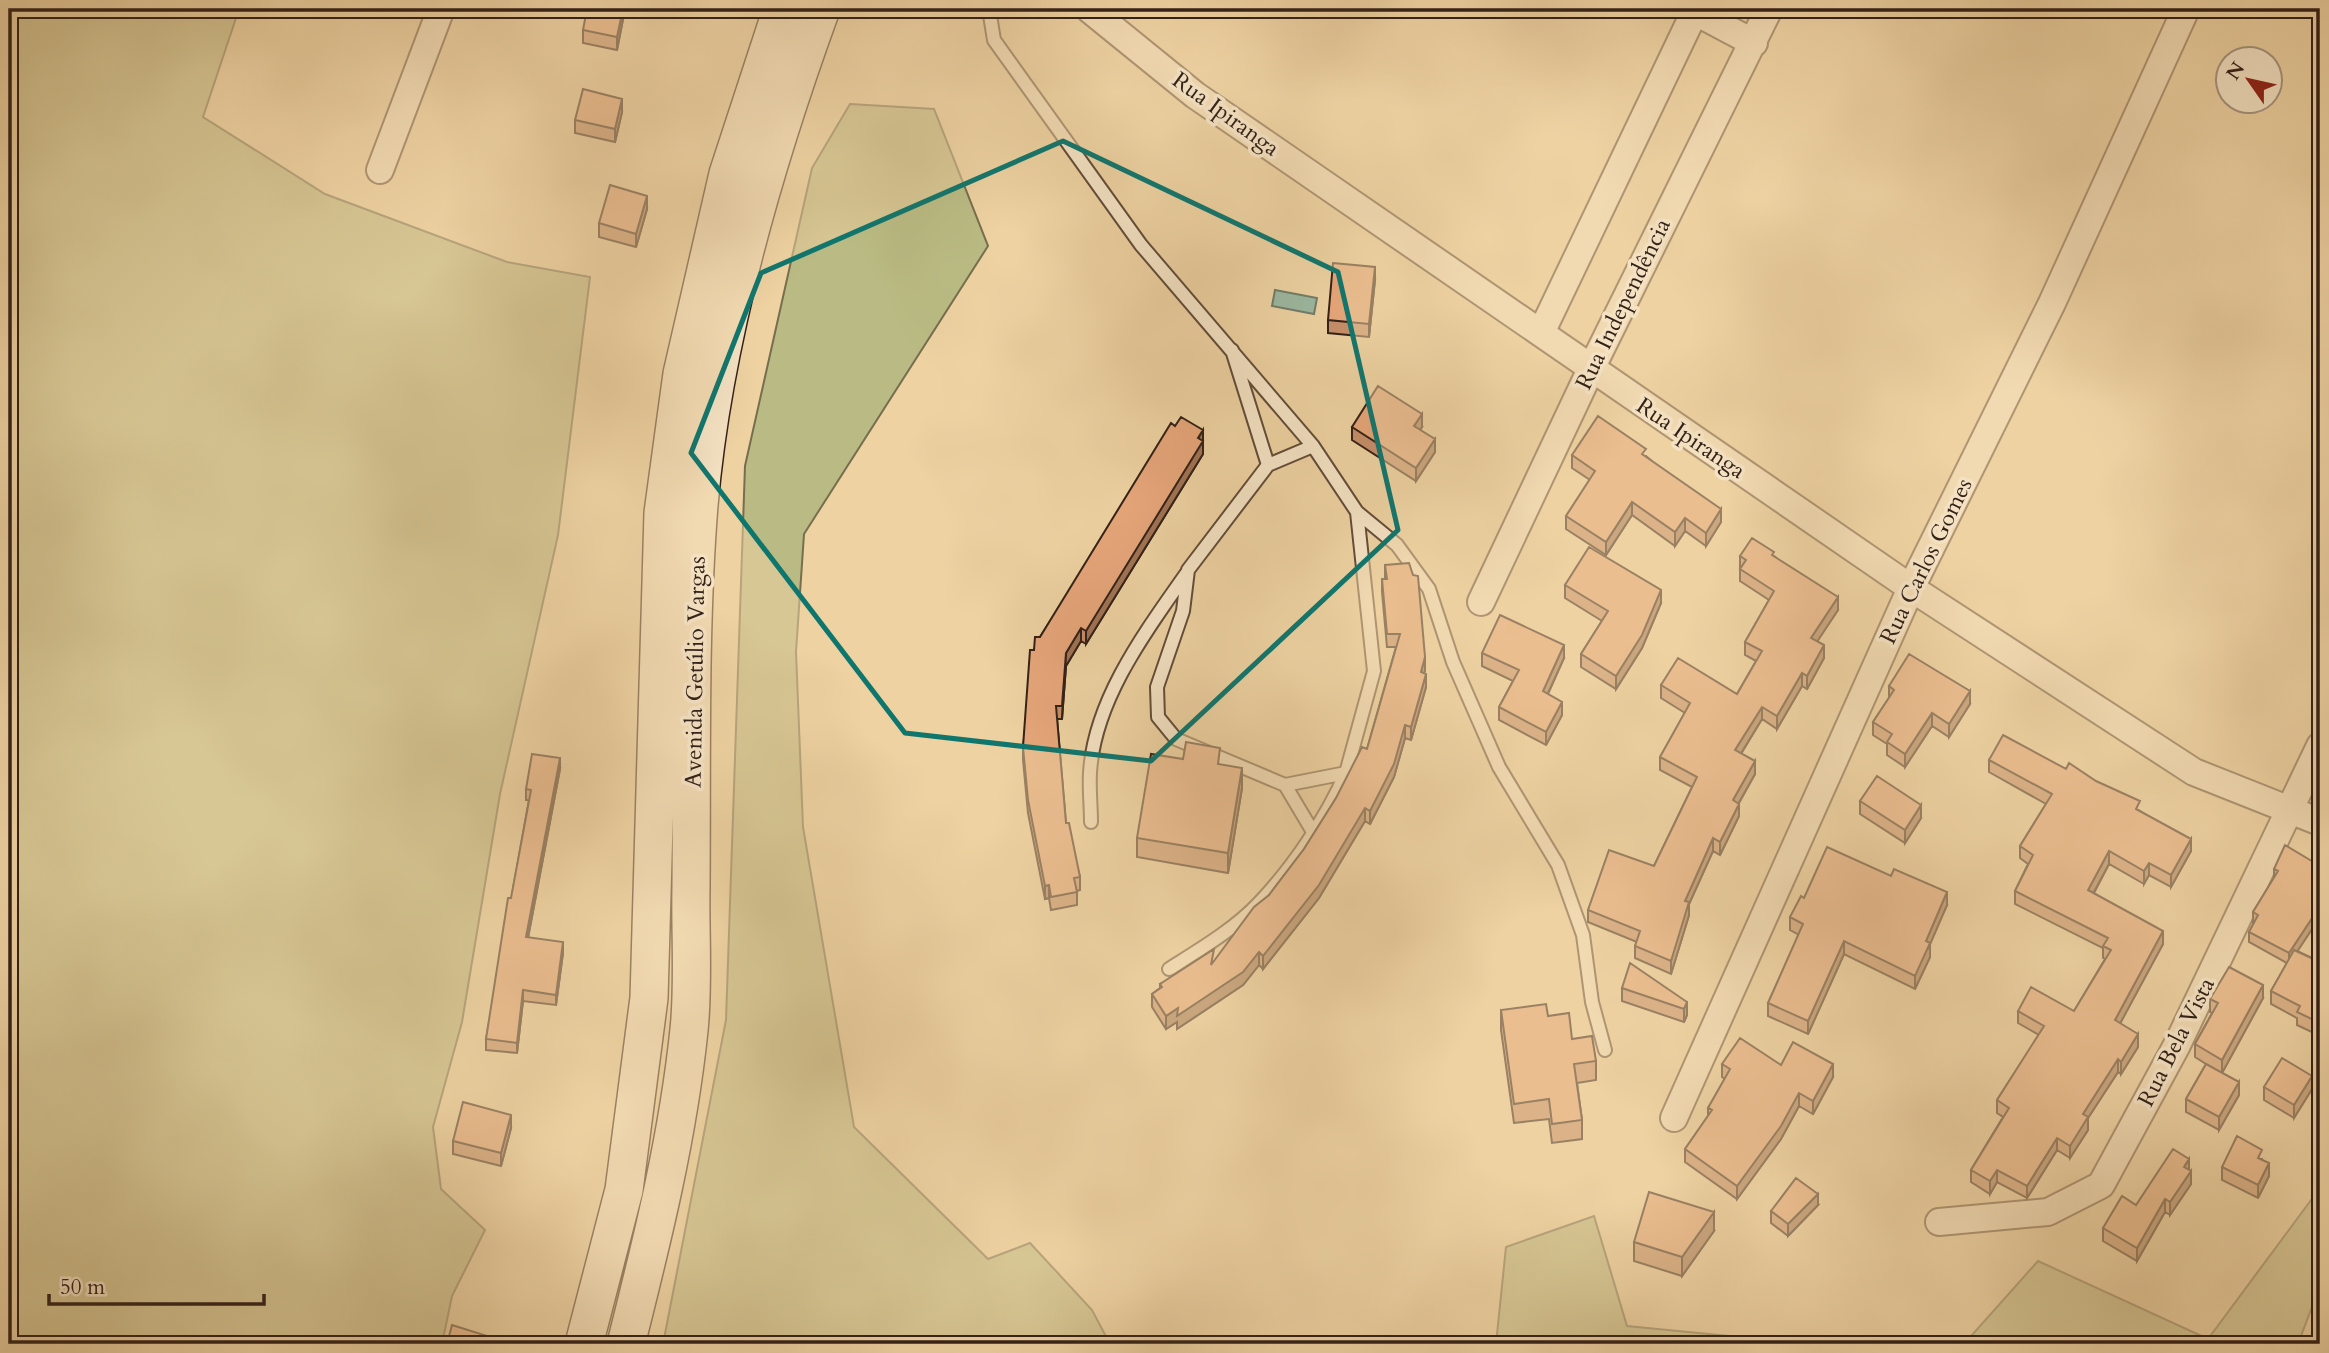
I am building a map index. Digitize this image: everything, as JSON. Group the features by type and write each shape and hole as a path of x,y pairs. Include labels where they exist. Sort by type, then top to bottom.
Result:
{"main road":[{"name":"Avenida Getúlio Vargas","path":"584,1344 624,1190 649,998 663,513 682,374 729,174 782,9"},
{"name":"Avenida Getúlio Vargas","path":"626,1344 661,1207 689,1028 693,646 699,504 715,397 739,276 793,88 821,9"}],"street":[{"path":"380,170 441,9"},
{"name":"Rua Ipiranga","path":"1089,9 1195,95 1911,588 2194,772 2320,822"},
{"name":"Rua Independência","path":"1481,602 1591,369 1769,9"},
{"name":"Rua Carlos Gomes","path":"1674,1118 1911,588 2052,303 2186,9"},
{"path":"1541,333 1693,10 1754,43"},
{"name":"Rua Bela Vista","path":"1939,1222 2048,1212 2101,1185 2177,1045 2320,746"}],"lane":[{"path":"989,9 994,40 1141,245 1313,446 1357,512 1397,545 1429,589 1453,662 1499,767 1558,865 1583,935 1592,1002 1605,1050"},
{"path":"1232,349 1268,465"},
{"path":"1091,822 1090,771 1102,721 1128,658 1188,570 1268,465 1313,446"},
{"path":"1169,969 1206,946 1259,903 1328,813 1346,773 1374,671 1357,512"},
{"path":"1188,570 1182,611 1157,687 1158,717 1175,739 1285,785 1346,773"},
{"path":"1285,785 1312,832"}],"highlighted area":[{"path":"1063,141 1338,272 1398,530 1151,761 905,733 691,453 761,273"}],"green space":[{"path":"9,9 239,9 203,117 325,194 507,262 590,277 558,535 500,794 462,1022 433,1127 441,1189 485,1230 452,1296 442,1344 9,1344"},
{"path":"850,104 934,109 988,246 804,534 796,652 803,827 854,1127 988,1259 1030,1243 1092,1310 1110,1344 663,1344 726,1020 745,466 812,168"},
{"path":"2320,1188 2320,1301 2312,1307 2298,1344 1964,1344 2038,1261 2208,1339"},
{"path":"1594,1216 1627,1326 1812,1344 1496,1344 1506,1247"}],"shaded area":[{"path":"1275,290 1317,298 1314,314 1272,306"}],"building":[{"path":"587,9 623,9 617,37 583,30"},
{"path":"583,89 622,99 615,129 575,120"},
{"path":"610,185 647,196 636,234 599,223"},
{"path":"1333,263 1375,267 1369,324 1328,320"},
{"path":"1378,386 1422,414 1414,426 1435,439 1416,468 1352,427"},
{"path":"1598,416 1646,449 1642,454 1721,509 1706,533 1685,518 1675,532 1632,502 1606,542 1566,516 1595,471 1572,455"},
{"path":"1181,417 1203,430 1198,438 1203,441 1086,631 1081,628 1066,653 1062,706 1056,706 1066,823 1069,823 1080,877 1074,878 1077,892 1051,897 1049,885 1045,886 1028,800 1023,747 1030,650 1034,650 1035,637 1040,637 1171,423 1175,426"},
{"path":"1752,538 1774,552 1772,555 1838,597 1811,638 1824,645 1807,676 1802,673 1777,716 1762,707 1735,750 1755,761 1733,800 1739,804 1720,842 1713,838 1685,901 1689,902 1671,961 1635,946 1640,931 1588,910 1609,850 1654,866 1697,777 1660,757 1690,703 1661,685 1678,658 1737,694 1762,651 1745,642 1774,591 1740,569 1746,560 1740,556"},
{"path":"1589,547 1661,590 1642,635 1616,676 1581,654 1608,611 1565,585"},
{"path":"1409,563 1413,575 1418,576 1425,657 1421,672 1426,674 1411,727 1405,725 1394,764 1370,811 1365,808 1319,885 1263,956 1259,952 1243,972 1177,1016 1178,1008 1166,1016 1152,994 1162,987 1160,984 1214,949 1211,965 1254,907 1269,895 1304,849 1336,798 1362,747 1367,749 1400,634 1387,634 1382,579 1387,579 1385,565"},
{"path":"1500,615 1564,645 1543,691 1562,702 1546,732 1499,707 1519,670 1482,653"},
{"path":"1909,654 1970,691 1949,724 1932,713 1905,754 1887,742 1892,734 1873,722 1894,690 1889,686"},
{"path":"2003,735 2066,769 2069,763 2096,781 2140,801 2136,809 2191,839 2171,875 2149,863 2144,871 2109,851 2088,890 2163,931 2115,1020 2138,1034 2121,1062 2118,1059 2083,1114 2088,1117 2070,1146 2057,1138 2027,1186 1997,1170 1990,1181 1971,1170 2009,1108 1997,1100 2044,1026 2018,1011 2031,987 2074,1011 2111,950 2103,946 2108,938 2015,891 2033,855 2020,846 2052,794 1989,760"},
{"path":"1186,742 1220,748 1218,764 1242,768 1228,853 1137,838 1151,754 1183,759"},
{"path":"532,754 560,758 526,937 563,942 556,995 523,990 517,1043 486,1039 508,898 511,898 531,790 526,789"},
{"path":"1877,776 1921,805 1905,830 1860,801"},
{"path":"2285,845 2320,866 2320,906 2289,953 2249,932 2258,915 2253,912 2278,871 2274,869"},
{"path":"1827,847 1891,876 1894,869 1947,892 1926,941 1930,943 1915,976 1844,941 1808,1021 1768,1003 1803,924 1790,917 1801,896 1804,898"},
{"path":"2294,950 2320,962 2320,1023 2297,1012 2300,1006 2271,991"},
{"path":"1630,963 1687,1002 1684,1009 1622,988"},
{"path":"2229,967 2263,985 2222,1060 2195,1044 2218,1003 2210,999"},
{"path":"1546,1004 1548,1016 1569,1013 1572,1039 1592,1036 1596,1061 1574,1064 1582,1120 1552,1124 1549,1099 1514,1104 1501,1010"},
{"path":"1740,1038 1781,1065 1793,1042 1833,1064 1813,1101 1799,1093 1781,1126 1737,1186 1685,1149 1712,1110 1708,1108 1730,1069 1722,1064"},
{"path":"2282,1058 2312,1076 2294,1105 2264,1087"},
{"path":"2206,1064 2239,1082 2219,1117 2186,1099"},
{"path":"463,1102 511,1115 501,1153 453,1141"},
{"path":"2237,1136 2262,1150 2258,1158 2269,1163 2258,1185 2222,1167"},
{"path":"2173,1149 2189,1159 2184,1167 2191,1171 2170,1202 2165,1199 2137,1248 2103,1228 2122,1196 2136,1205"},
{"path":"1796,1178 1818,1194 1788,1224 1771,1211"},
{"path":"1649,1192 1714,1212 1682,1257 1634,1242"},
{"path":"452,1325 500,1340 498,1344 447,1344"}]}
